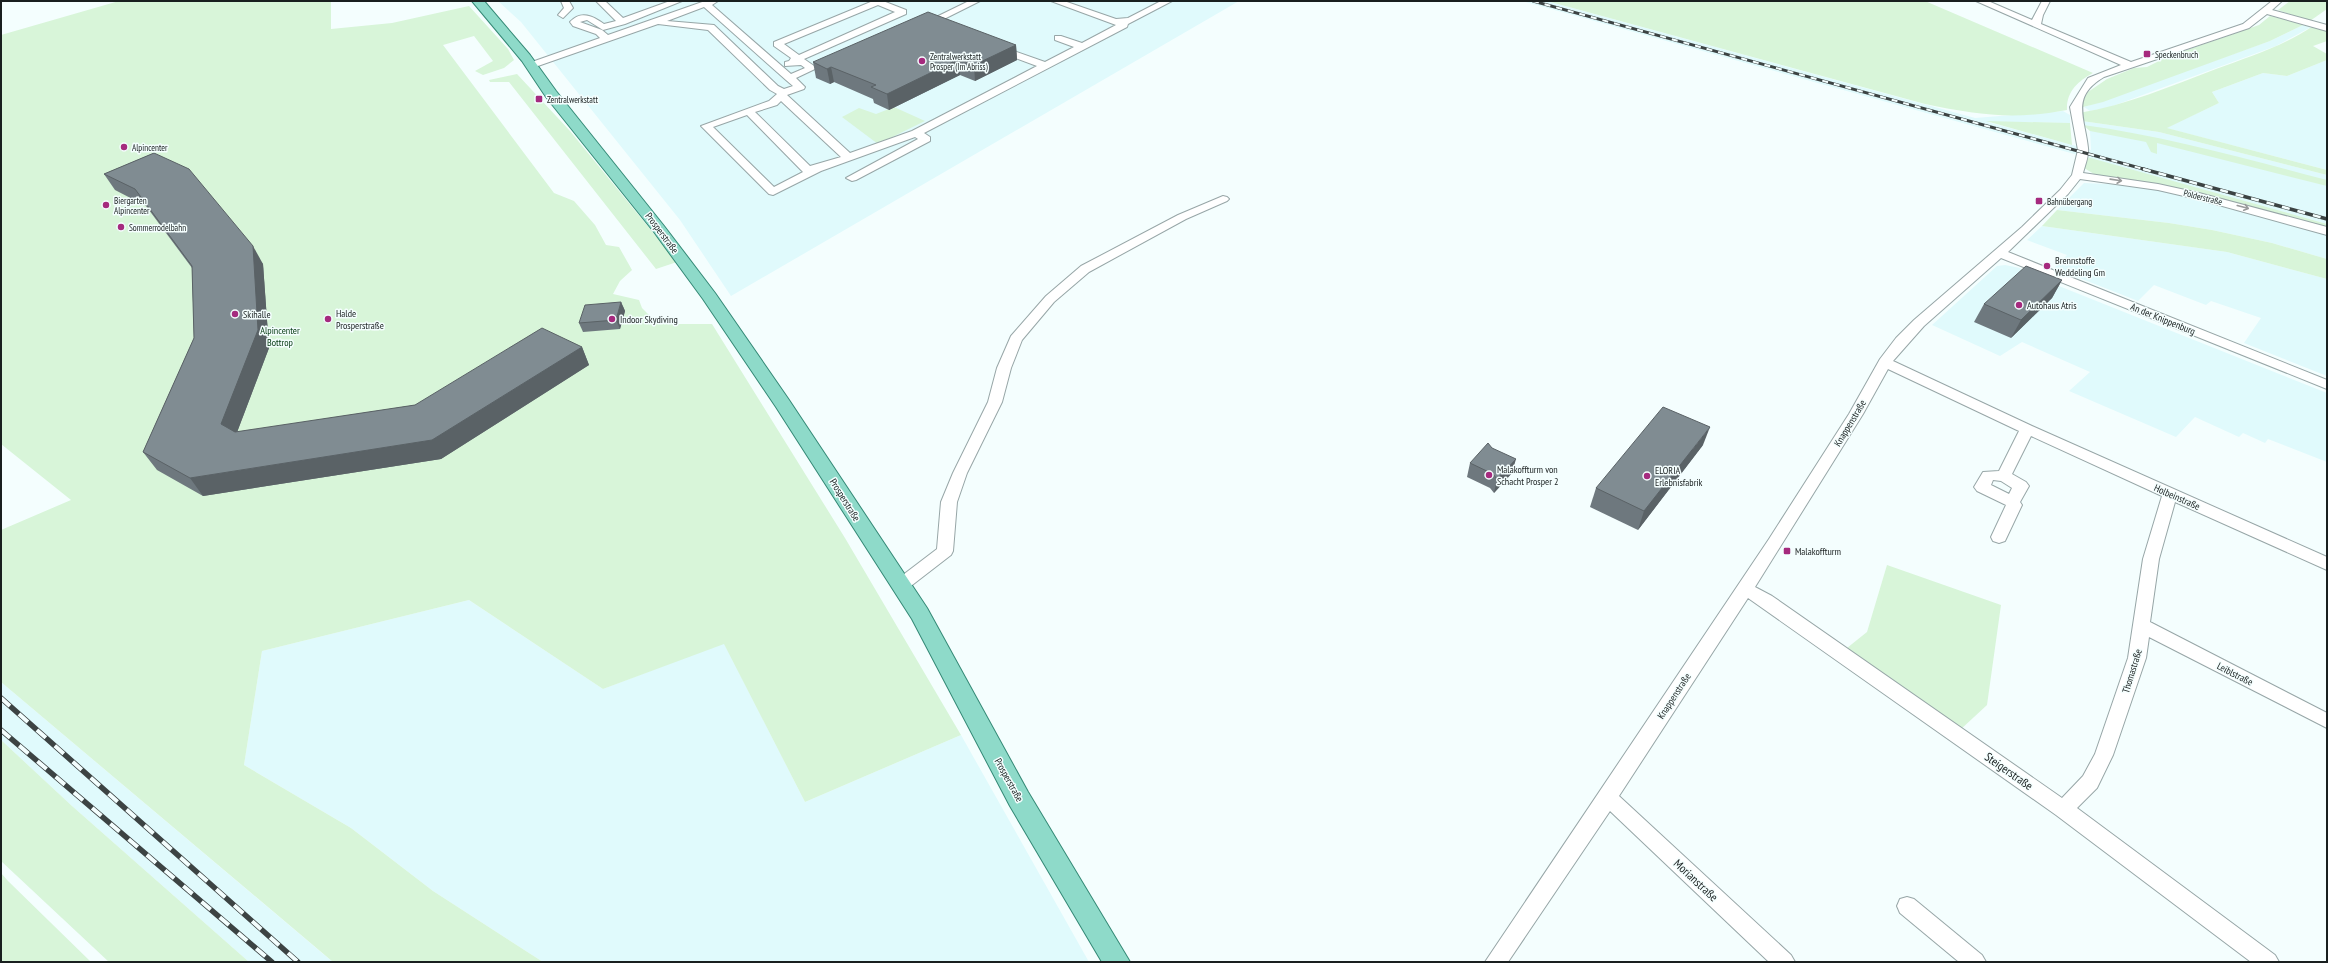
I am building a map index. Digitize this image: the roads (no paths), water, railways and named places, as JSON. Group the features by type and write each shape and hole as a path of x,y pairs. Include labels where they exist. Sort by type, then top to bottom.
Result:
{"main road":[{"name":"Prosperstraße","path":"478,1 532,65 551,94 659,229 709,296 783,404 920,614 1019,799 1101,938 1118,962"}],"street":[{"path":"563,15 569,8 565,1"},
{"path":"600,1 622,22"},
{"path":"606,39 599,32 576,24 575,22 590,17 594,18 603,27 622,22 678,1"},
{"path":"945,28 927,21 976,1"},
{"path":"532,65 710,3 774,65 800,87 782,94 773,103 706,126 773,192 817,170 916,133 1043,65 1124,24 1055,1"},
{"path":"1115,22 1130,21 1168,1"},
{"path":"1980,1 2130,65"},
{"path":"2036,24 2038,15 2046,1"},
{"name":"Knappenstraße","path":"1496,962 1608,797 1744,588 1856,414 1885,362 1901,341 1919,323 2055,202 2077,175 2083,150 2075,107 2092,80 2130,65 2246,26 2278,1"},
{"path":"648,2 654,10"},
{"path":"774,65 794,61 906,13 878,2 777,44 796,57 794,61"},
{"path":"2267,11 2327,28"},
{"path":"655,22 711,27 849,158"},
{"path":"1058,38 1080,46"},
{"path":"987,44 1043,65"},
{"path":"789,78 812,68 803,62 794,61"},
{"path":"749,112 807,170 817,170"},
{"path":"852,178 926,139 916,133"},
{"path":"873,149 888,160"},
{"name":"Polderstraße","path":"2077,175 2178,191 2327,231"},
{"path":"901,585 945,551 949,502 960,473 995,402 1004,368 1016,339 1050,299 1085,269 1182,217 1223,200"},
{"name":"An der Knippenburg","path":"1999,253 2327,385"},
{"name":"Holbeinstraße","path":"1885,362 2027,429 2327,564"},
{"path":"2004,476 2027,429"},
{"path":"1999,537 2014,505 2010,500 1982,487 1988,476 1992,474 2004,476 2014,480 2020,486 2010,500"},
{"name":"Thomastraße","path":"2063,809 2090,782 2104,755 2138,658 2151,559 2170,494"},
{"name":"Steigerstraße","path":"1744,588 1772,605 2063,809 2268,962"},
{"name":"Leiblstraße","path":"2143,626 2327,721"},
{"name":"Morianstraße","path":"1608,797 1784,962"},
{"path":"1907,906 1966,959"}],"railway":[{"path":"1533,1 2147,170"},
{"path":"2143,169 2327,219"},
{"path":"1,698 298,962"},
{"path":"1,730 272,962"}],"place":[{"name":"Speckenbruch","path":"2147,54"},
{"name":"Zentralwerkstatt Prosper (Im Abriss)","path":"922,61"},
{"name":"Zentralwerkstatt","path":"539,99"},
{"name":"Alpincenter","path":"124,147"},
{"name":"Bahnübergang","path":"2039,201"},
{"name":"Biergarten Alpincenter","path":"106,205"},
{"name":"Sommerrodelbahn","path":"121,227"},
{"name":"Brennstoffe Weddeling Gm","path":"2047,266"},
{"name":"Autohaus Atris","path":"2019,305"},
{"name":"Skihalle","path":"235,314"},
{"name":"Halde Prosperstraße","path":"328,319"},
{"name":"Indoor Skydiving","path":"612,319"},
{"name":"Malakoffturm von Schacht Prosper 2","path":"1489,475"},
{"name":"ELORIA Erlebnisfabrik","path":"1647,476"},
{"name":"Malakoffturm","path":"1787,551"}],"park label":[{"name":"Alpincenter Bottrop","path":"280,336"}]}
